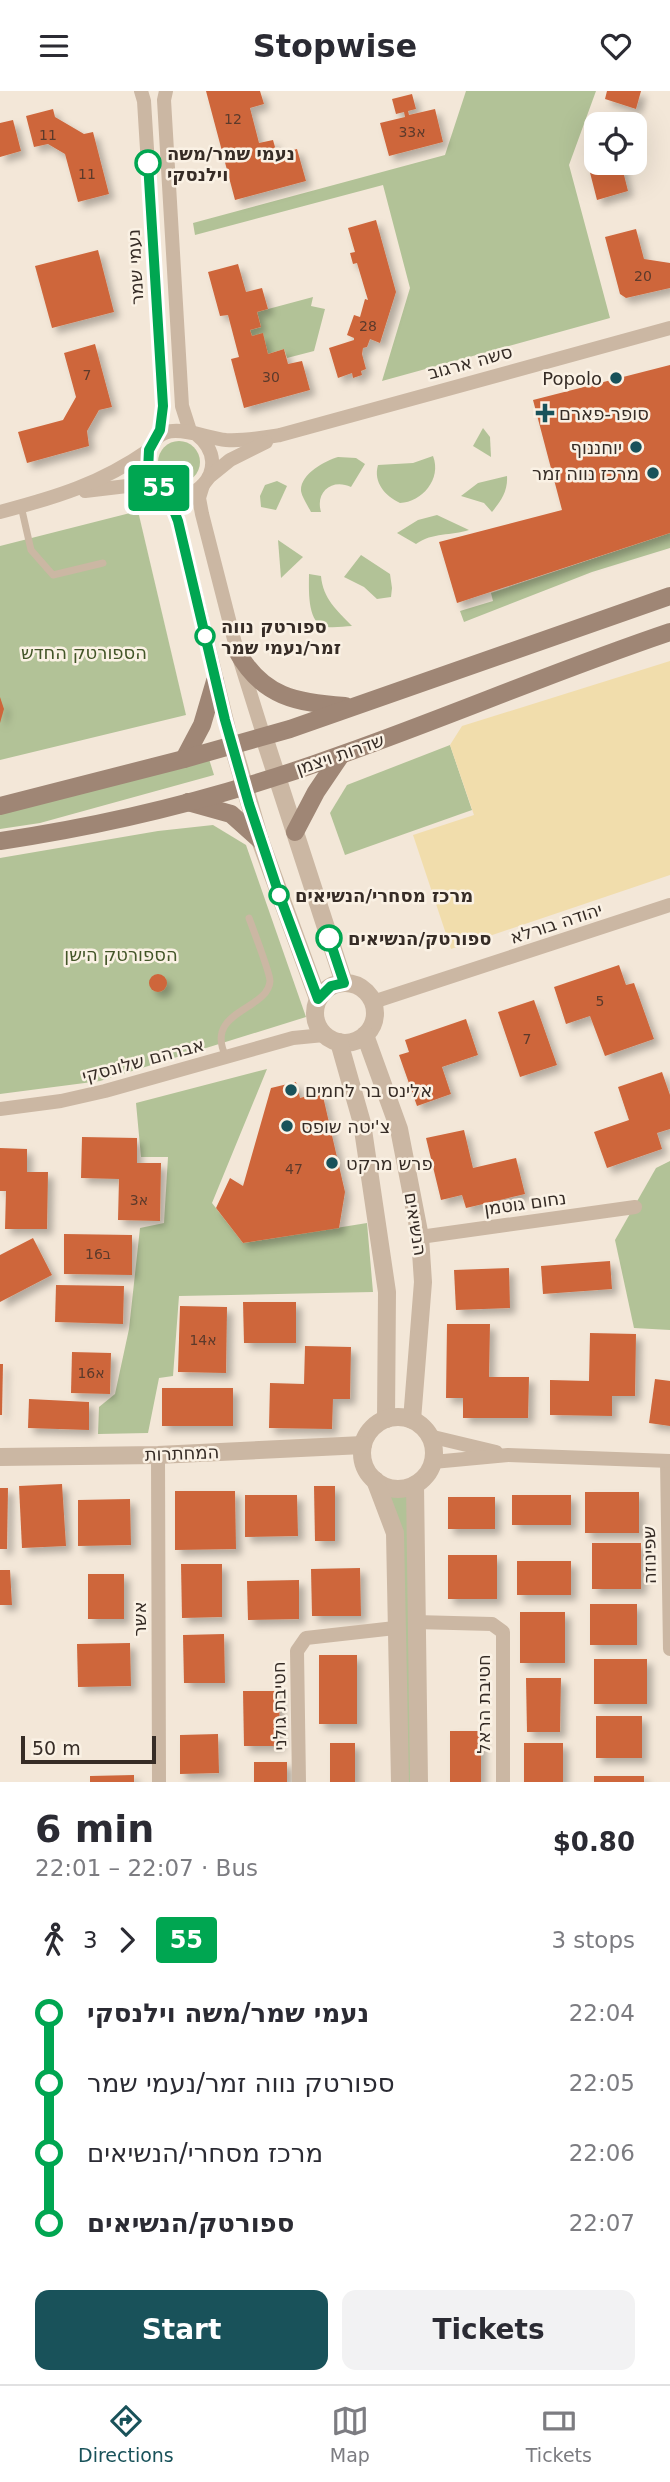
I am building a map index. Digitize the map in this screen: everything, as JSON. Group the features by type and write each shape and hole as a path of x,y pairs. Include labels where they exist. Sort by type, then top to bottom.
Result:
{"main road":[{"path":"0,806 264,737 670,596"},
{"name":"שדרות ויצמן","path":"0,841 126,818 277,776 341,755 601,655 670,632"},
{"path":"237,651 246,668 281,695 295,701 352,706"},
{"path":"184,759 202,725 215,681"},
{"path":"295,832 316,792 341,755"},
{"path":"188,802 231,814 260,840"}],"street":[{"name":"נעמי שמר","path":"141,91 144,101 163,406 160,430 152,445"},
{"path":"166,91 164,114 182,406 193,433"},
{"name":"סשה ארגוב","path":"193,433 210,438 236,440 280,435 670,328"},
{"path":"0,512 76,491 113,472 152,445 163,434 174,430 193,433 204,440 210,450 212,469 199,498 237,651 344,983"},
{"name":"סשה ארגוב","path":"206,481 230,460 280,435"},
{"path":"152,445 148,471 163,490 178,521 215,681 260,840 318,999"},
{"path":"76,491 127,486 187,494 206,481"},
{"name":"יהודה בורלא","path":"373,1002 670,905"},
{"path":"326,1033 348,1043 365,1035 374,1019 373,1002 364,989 344,983 331,986 318,999 314,1013 326,1033 362,1123 387,1292 386,1419"},
{"name":"אברהם שלונסקי","path":"0,1109 61,1101 226,1058 293,1038 307,1030 326,1033"},
{"name":"הנשיאים","path":"365,1035 399,1129 420,1237 423,1282 412,1420"},
{"name":"נחום גוטמן","path":"420,1237 635,1207"},
{"path":"375,1481 387,1487 401,1489 415,1485 427,1475 433,1462 434,1447 423,1426 400,1417 386,1419 368,1434 363,1445 367,1470 375,1481 395,1534 400,1782"},
{"path":"429,1436 508,1455"},
{"name":"המחתרות","path":"0,1457 158,1455 363,1445"},
{"name":"אשר","path":"158,1455 159,1782"},
{"path":"433,1462 508,1455 669,1461"},
{"name":"שפינוזה","path":"669,1461 670,1649"},
{"path":"415,1485 419,1782"},
{"name":"חטיבת הראל","path":"415,1622 492,1624 503,1632 503,1782"},
{"name":"חטיבת גולני","path":"299,1782 297,1651 306,1638 396,1628"}],"lane":[{"path":"20,506 31,550 53,575 103,562"},
{"path":"226,1058 221,1039 222,1030 235,1014 264,994 270,981 249,918"}],"green space":[{"path":"466,91 596,91 588,112 584,112 584,124 569,165 610,318 382,381 410,288 383,185 195,235 193,223 445,155"},
{"path":"313,297 311,306 325,309 314,351 287,358 284,349 268,354 263,334 252,336 250,330 261,327 257,312"},
{"path":"483,428 490,437 491,457 473,446"},
{"path":"179,441 194,447 200,462 194,477 179,483 164,477 158,462 164,447"},
{"path":"433,456 435,473 432,481 422,494 408,502 400,503 390,497 379,483 378,465 413,463"},
{"path":"338,457 356,458 365,464 351,487 337,484 327,489 320,498 321,512 311,512 301,491 302,485 309,474 320,465"},
{"path":"507,476 503,496 492,512 484,503 461,496 478,483"},
{"path":"277,481 287,486 276,510 261,507 260,496 265,485"},
{"name":"הספורטק החדש","path":"138,511 186,715 0,760 0,546"},
{"path":"437,515 469,530 435,536 416,544 397,533 418,520"},
{"path":"670,533 670,548 592,572 464,622 460,611 493,601 491,593"},
{"path":"278,540 303,557 281,578"},
{"path":"361,555 390,574 391,597 377,599 364,587 344,577"},
{"path":"309,574 321,576 328,598 352,626 330,627 318,623 310,603"},
{"path":"450,745 472,810 345,855 330,813 347,785"},
{"path":"209,759 214,775 40,823 0,829 0,813"},
{"name":"הספורטק הישן","path":"213,825 246,845 306,1017 100,1081 0,1094 0,858 158,831"},
{"path":"267,1069 212,1203 243,1243 367,1223 373,1292 179,1296 173,1376 159,1378 148,1433 98,1434 99,1407 115,1394 129,1329 140,1228 164,1223 168,1157 141,1157 136,1103"},
{"path":"670,1161 670,1330 634,1328 615,1240 656,1168"},
{"path":"411,1494 414,1782 406,1782 386,1496"}],"sand":[{"path":"670,661 670,875 451,949 413,835 474,815 450,745 462,726"}],"building":[{"path":"206,91 260,91 264,104 250,108 259,143 273,140 277,154 297,149 306,181 235,200"},
{"path":"607,91 641,91 636,109 605,99"},
{"path":"412,94 416,109 408,111 409,115 435,109 443,142 389,156 380,123 405,117 404,112 396,114 392,99"},
{"path":"53,109 55,117 84,134 93,132 109,194 78,202 65,154 48,144 34,147 26,116"},
{"path":"13,120 21,151 0,157 0,123"},
{"path":"591,175 624,175 628,191 597,200"},
{"path":"376,220 396,292 380,343 370,339 367,347 363,348 366,369 361,371 362,375 353,378 352,373 338,378 329,348 354,340 347,335 354,315 360,317 365,299 368,300 357,263 353,264 350,253 355,252 348,228"},
{"path":"636,229 644,259 670,263 670,288 626,298 620,294 605,237"},
{"path":"98,250 114,312 52,328 35,266"},
{"path":"238,264 246,292 262,288 268,309 257,312 261,327 250,330 252,336 263,333 268,354 284,349 288,364 302,361 310,390 244,408 231,359 239,357 228,315 220,316 208,272"},
{"path":"95,344 112,407 99,410 87,431 89,446 27,463 18,432 63,420 76,397 64,353"},
{"name":"מרכז נווה זמר","path":"670,365 670,533 457,603 439,542 562,510 533,400"},
{"path":"0,697 4,709 0,723"},
{"path":"619,965 626,985 634,983 654,1039 605,1056 590,1016 566,1024 554,987"},
{"path":"158,974 164,977 167,983 164,989 158,992 152,989 149,983 152,977"},
{"path":"534,1000 557,1065 520,1077 498,1012"},
{"path":"466,1019 478,1055 442,1067 451,1094 417,1106 399,1055 409,1052 405,1040"},
{"path":"662,1072 670,1095 670,1129 657,1133 662,1149 607,1168 594,1132 629,1120 618,1087"},
{"path":"296,1082 300,1098 322,1092 345,1192 339,1228 243,1243 216,1208 230,1178 243,1186 271,1088"},
{"path":"464,1130 473,1168 516,1158 525,1194 466,1208 462,1195 441,1200 426,1138"},
{"path":"82,1137 137,1138 137,1163 161,1163 160,1221 118,1220 119,1179 81,1178"},
{"path":"0,1148 27,1149 27,1172 48,1172 47,1229 5,1229 6,1191 0,1191"},
{"path":"64,1234 132,1235 132,1275 64,1274"},
{"path":"33,1238 52,1275 0,1302 0,1255"},
{"path":"610,1261 612,1289 543,1294 541,1266"},
{"path":"509,1268 510,1308 456,1310 454,1270"},
{"path":"56,1285 124,1286 123,1324 55,1322"},
{"path":"243,1302 296,1302 296,1343 244,1343"},
{"path":"180,1306 227,1307 226,1373 178,1372"},
{"path":"447,1324 490,1324 489,1377 529,1377 528,1418 463,1418 463,1398 446,1398"},
{"path":"590,1333 636,1334 635,1396 612,1396 612,1416 550,1415 550,1380 589,1381"},
{"path":"305,1346 351,1347 350,1399 333,1399 332,1429 269,1428 270,1383 304,1384"},
{"path":"72,1352 111,1353 110,1394 71,1393"},
{"path":"0,1364 3,1364 2,1415 0,1415"},
{"path":"655,1379 670,1381 670,1426 649,1423"},
{"path":"162,1388 233,1388 233,1426 162,1426"},
{"path":"29,1399 89,1402 89,1430 28,1428"},
{"path":"62,1484 66,1546 22,1548 19,1486"},
{"path":"314,1486 335,1486 335,1541 315,1541"},
{"path":"0,1488 8,1488 7,1549 0,1549"},
{"path":"175,1491 235,1491 236,1549 175,1550"},
{"path":"585,1492 639,1492 639,1533 585,1533"},
{"path":"245,1495 297,1495 298,1536 245,1537"},
{"path":"512,1495 571,1495 571,1525 512,1525"},
{"path":"448,1497 495,1497 495,1529 448,1529"},
{"path":"130,1499 131,1545 78,1546 78,1500"},
{"path":"592,1543 641,1543 641,1589 592,1589"},
{"path":"448,1555 497,1555 497,1599 448,1599"},
{"path":"517,1561 571,1561 571,1595 517,1595"},
{"path":"181,1564 222,1564 222,1617 182,1618"},
{"path":"360,1568 361,1616 312,1616 311,1569"},
{"path":"0,1570 10,1570 12,1605 0,1605"},
{"path":"88,1574 124,1574 124,1619 88,1619"},
{"path":"299,1580 299,1619 248,1620 247,1581"},
{"path":"590,1604 637,1604 637,1645 590,1645"},
{"path":"520,1612 565,1612 565,1663 520,1663"},
{"path":"224,1634 225,1683 184,1683 183,1635"},
{"path":"130,1643 131,1686 78,1687 77,1644"},
{"path":"319,1655 357,1655 357,1724 319,1724"},
{"path":"594,1659 647,1659 647,1704 594,1704"},
{"path":"526,1678 561,1678 560,1732 527,1732"},
{"path":"243,1691 279,1691 280,1746 244,1746"},
{"path":"596,1716 642,1716 642,1758 596,1758"},
{"path":"450,1731 481,1731 481,1782 450,1782"},
{"path":"218,1734 219,1773 180,1774 180,1735"},
{"path":"330,1743 355,1743 355,1782 330,1782"},
{"path":"524,1743 563,1743 563,1782 524,1782"},
{"path":"254,1762 287,1762 287,1782 254,1782"},
{"path":"134,1775 134,1782 90,1782 90,1776"},
{"path":"594,1776 644,1776 644,1782 594,1782"}],"bus line":[{"name":"55","path":"148,163 163,406 160,430 149,450 148,471 152,481 167,493 178,521 225,720 249,804 318,999 331,986 344,983 329,938"}],"place":[{"name":"נעמי שמר/משה וילנסקי","path":"148,163"},
{"name":"Popolo","path":"616,378"},
{"name":"סופר-פארם","path":"545,413"},
{"name":"יוחננוף","path":"636,447"},
{"name":"מרכז נווה זמר","path":"653,473"},
{"name":"ספורטק נווה זמר/נעמי שמר","path":"205,636"},
{"name":"מרכז מסחרי/הנשיאים","path":"279,895"},
{"name":"ספורטק/הנשיאים","path":"329,938"},
{"name":"אלינס בר לחמים","path":"291,1090"},
{"name":"צ'יטה שופס","path":"287,1126"},
{"name":"פרש מרקט","path":"332,1163"}]}
